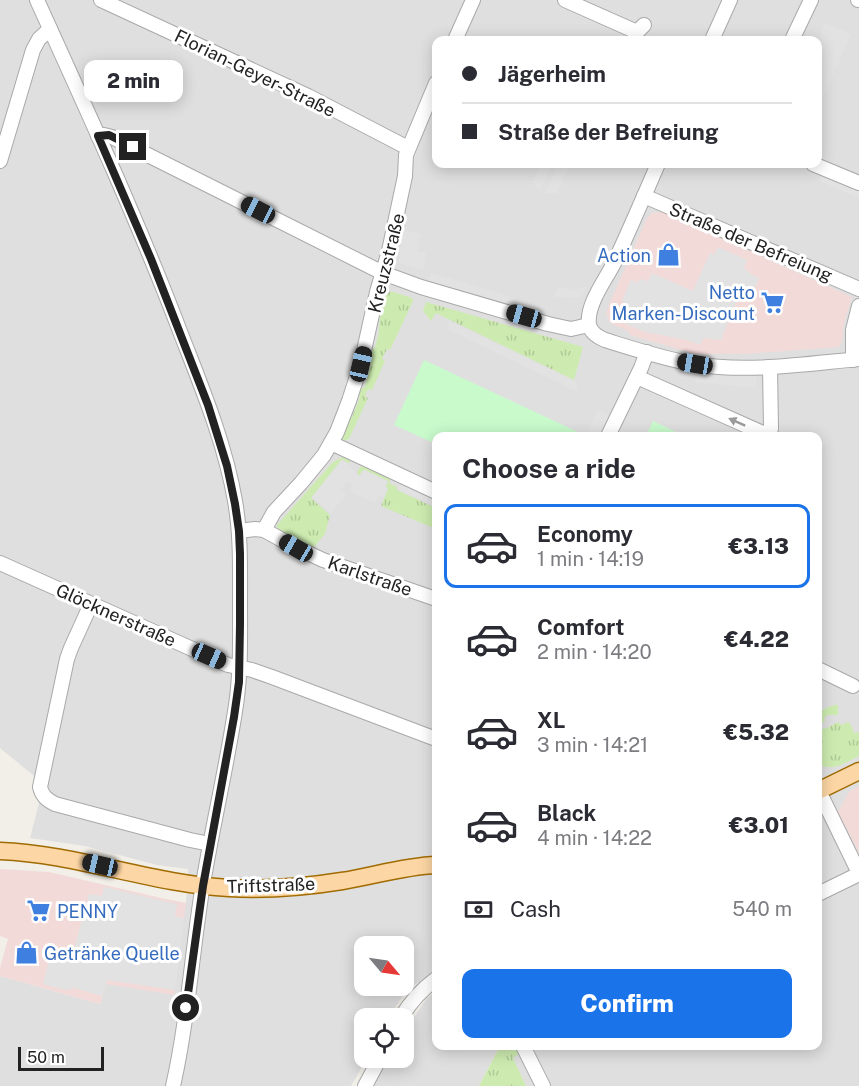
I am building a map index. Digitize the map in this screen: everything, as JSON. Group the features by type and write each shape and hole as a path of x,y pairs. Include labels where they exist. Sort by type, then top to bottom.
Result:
{"main road":[{"path":"822,788 859,771"},
{"name":"Triftstraße","path":"0,851 68,858 157,878 230,888 283,888 310,885 432,866"}],"street":[{"path":"37,0 162,287 208,405 229,474 239,531 240,668 236,704 203,886 180,1054 173,1086"},
{"name":"Florian-Geyer-Straße","path":"101,0 308,96 408,148"},
{"path":"457,36 473,0"},
{"path":"565,0 638,32 645,26"},
{"path":"714,36 730,0"},
{"path":"794,36 811,0"},
{"path":"0,161 33,50 39,39 50,30"},
{"name":"Kreuzstraße","path":"264,530 274,512 316,466 339,426 355,384 389,251 404,182 406,155 432,92"},
{"path":"98,136 112,137 383,273 421,287 547,323 572,329 590,325"},
{"path":"656,168 591,310 591,331 598,337 681,362 709,366 770,367 856,360 853,330 859,306"},
{"path":"822,168 859,183"},
{"name":"Straße der Befreiung","path":"644,196 859,289"},
{"path":"610,432 647,352"},
{"path":"769,432 771,429 770,367"},
{"path":"637,376 761,432"},
{"path":"331,442 432,490"},
{"path":"239,531 264,530"},
{"name":"Karlstraße","path":"264,530 323,560 432,598"},
{"name":"Glöcknerstraße","path":"0,563 228,665 272,677 432,737"},
{"path":"91,604 67,660 40,787 41,792 49,801 56,804 210,844"},
{"path":"822,671 853,686"},
{"path":"822,798 859,873 822,892"},
{"path":"409,1008 424,988 432,983"},
{"path":"525,1050 543,1086"},
{"path":"365,1086 375,1068"}],"shaded area":[{"path":"0,0 859,0 859,1086 526,1086 512,1057 519,1053 518,1050 822,1050 822,432 432,432 432,988 424,979 414,985 414,936 354,936 354,996 403,996 394,1008 354,1008 354,1068 361,1068 351,1086 0,1086 0,976 100,1004 106,984 186,903 188,869 157,865 85,846 30,838 44,784 0,748"},
{"path":"825,23 851,34 822,101 822,36 820,36"},
{"path":"539,168 550,168 540,190 533,182"},
{"path":"556,168 568,168 557,193 545,193"},
{"path":"823,174 859,189 859,198 820,181"},
{"path":"660,212 852,297 839,347 745,354 695,354 630,335 628,331 610,323 606,313 647,218 652,213"},
{"path":"404,231 421,234 417,252 426,253 423,271 398,262"},
{"path":"718,247 747,260 744,268 759,278 754,290 743,285 721,340 704,338 700,345 645,332 621,322 629,305 622,301 631,279 637,283 640,279 648,281 652,273 693,291 710,253 714,255"},
{"path":"431,273 543,306 540,314 428,281"},
{"path":"587,286 583,296 554,297 558,287 576,289"},
{"path":"447,320 577,382 578,392 449,330"},
{"path":"698,372 756,377 756,388 695,382"},
{"path":"598,410 614,418 607,432 587,432"},
{"path":"342,460 350,465 356,474 361,476 364,470 387,481 384,497 379,495 375,503 350,491 353,484 349,482 341,489 347,494 331,513 312,497"},
{"path":"402,482 432,496 432,505 398,489"},
{"path":"859,786 859,853 838,812 849,792"},
{"path":"0,869 49,872 186,903 174,995 106,984 100,1004 0,976 8,939 0,936"},
{"path":"104,887 177,904 175,916 184,918 175,990 107,980 102,996 74,988 65,990 43,984 52,948 73,953 89,894 102,896"},
{"path":"432,994 432,1050 498,1050 479,1086 373,1086 383,1068 414,1068 414,1018 426,999"}],"green space":[{"path":"389,292 412,298 413,301 390,350 387,349 382,359 385,361 372,390 368,389 365,396 368,398 349,439 344,441 342,437 347,419 352,417 360,397 357,393 359,389 365,387 372,358 369,355 370,350 375,348 382,305"},
{"path":"426,302 583,347 574,380 436,313 431,321 423,311"},
{"path":"424,360 578,432 432,432 432,442 394,425"},
{"path":"653,421 676,432 648,432"},
{"path":"344,456 349,458 350,464 342,459 311,498 330,515 325,534 313,548 277,528 277,525 332,463"},
{"path":"365,465 391,477 389,483 397,487 397,490 432,506 432,527 381,506 388,489 386,487 388,481 365,470 359,476 360,467"},
{"path":"838,705 838,715 827,715 824,718 825,721 822,723 822,711"},
{"path":"838,722 842,725 848,722 854,733 859,732 859,756 834,767 823,766 822,729"},
{"path":"498,1050 518,1050 520,1053 513,1058 526,1086 479,1086"}],"place":[{"name":"Action","path":"669,255"},
{"name":"Netto Marken-Discount","path":"773,302"},
{"name":"PENNY","path":"39,911"},
{"name":"Getränke Quelle","path":"26,953"}],"route":[{"path":"133,147 109,135 98,136 166,296 213,421 231,482 239,531 239,682 203,886 186,1008"}]}
